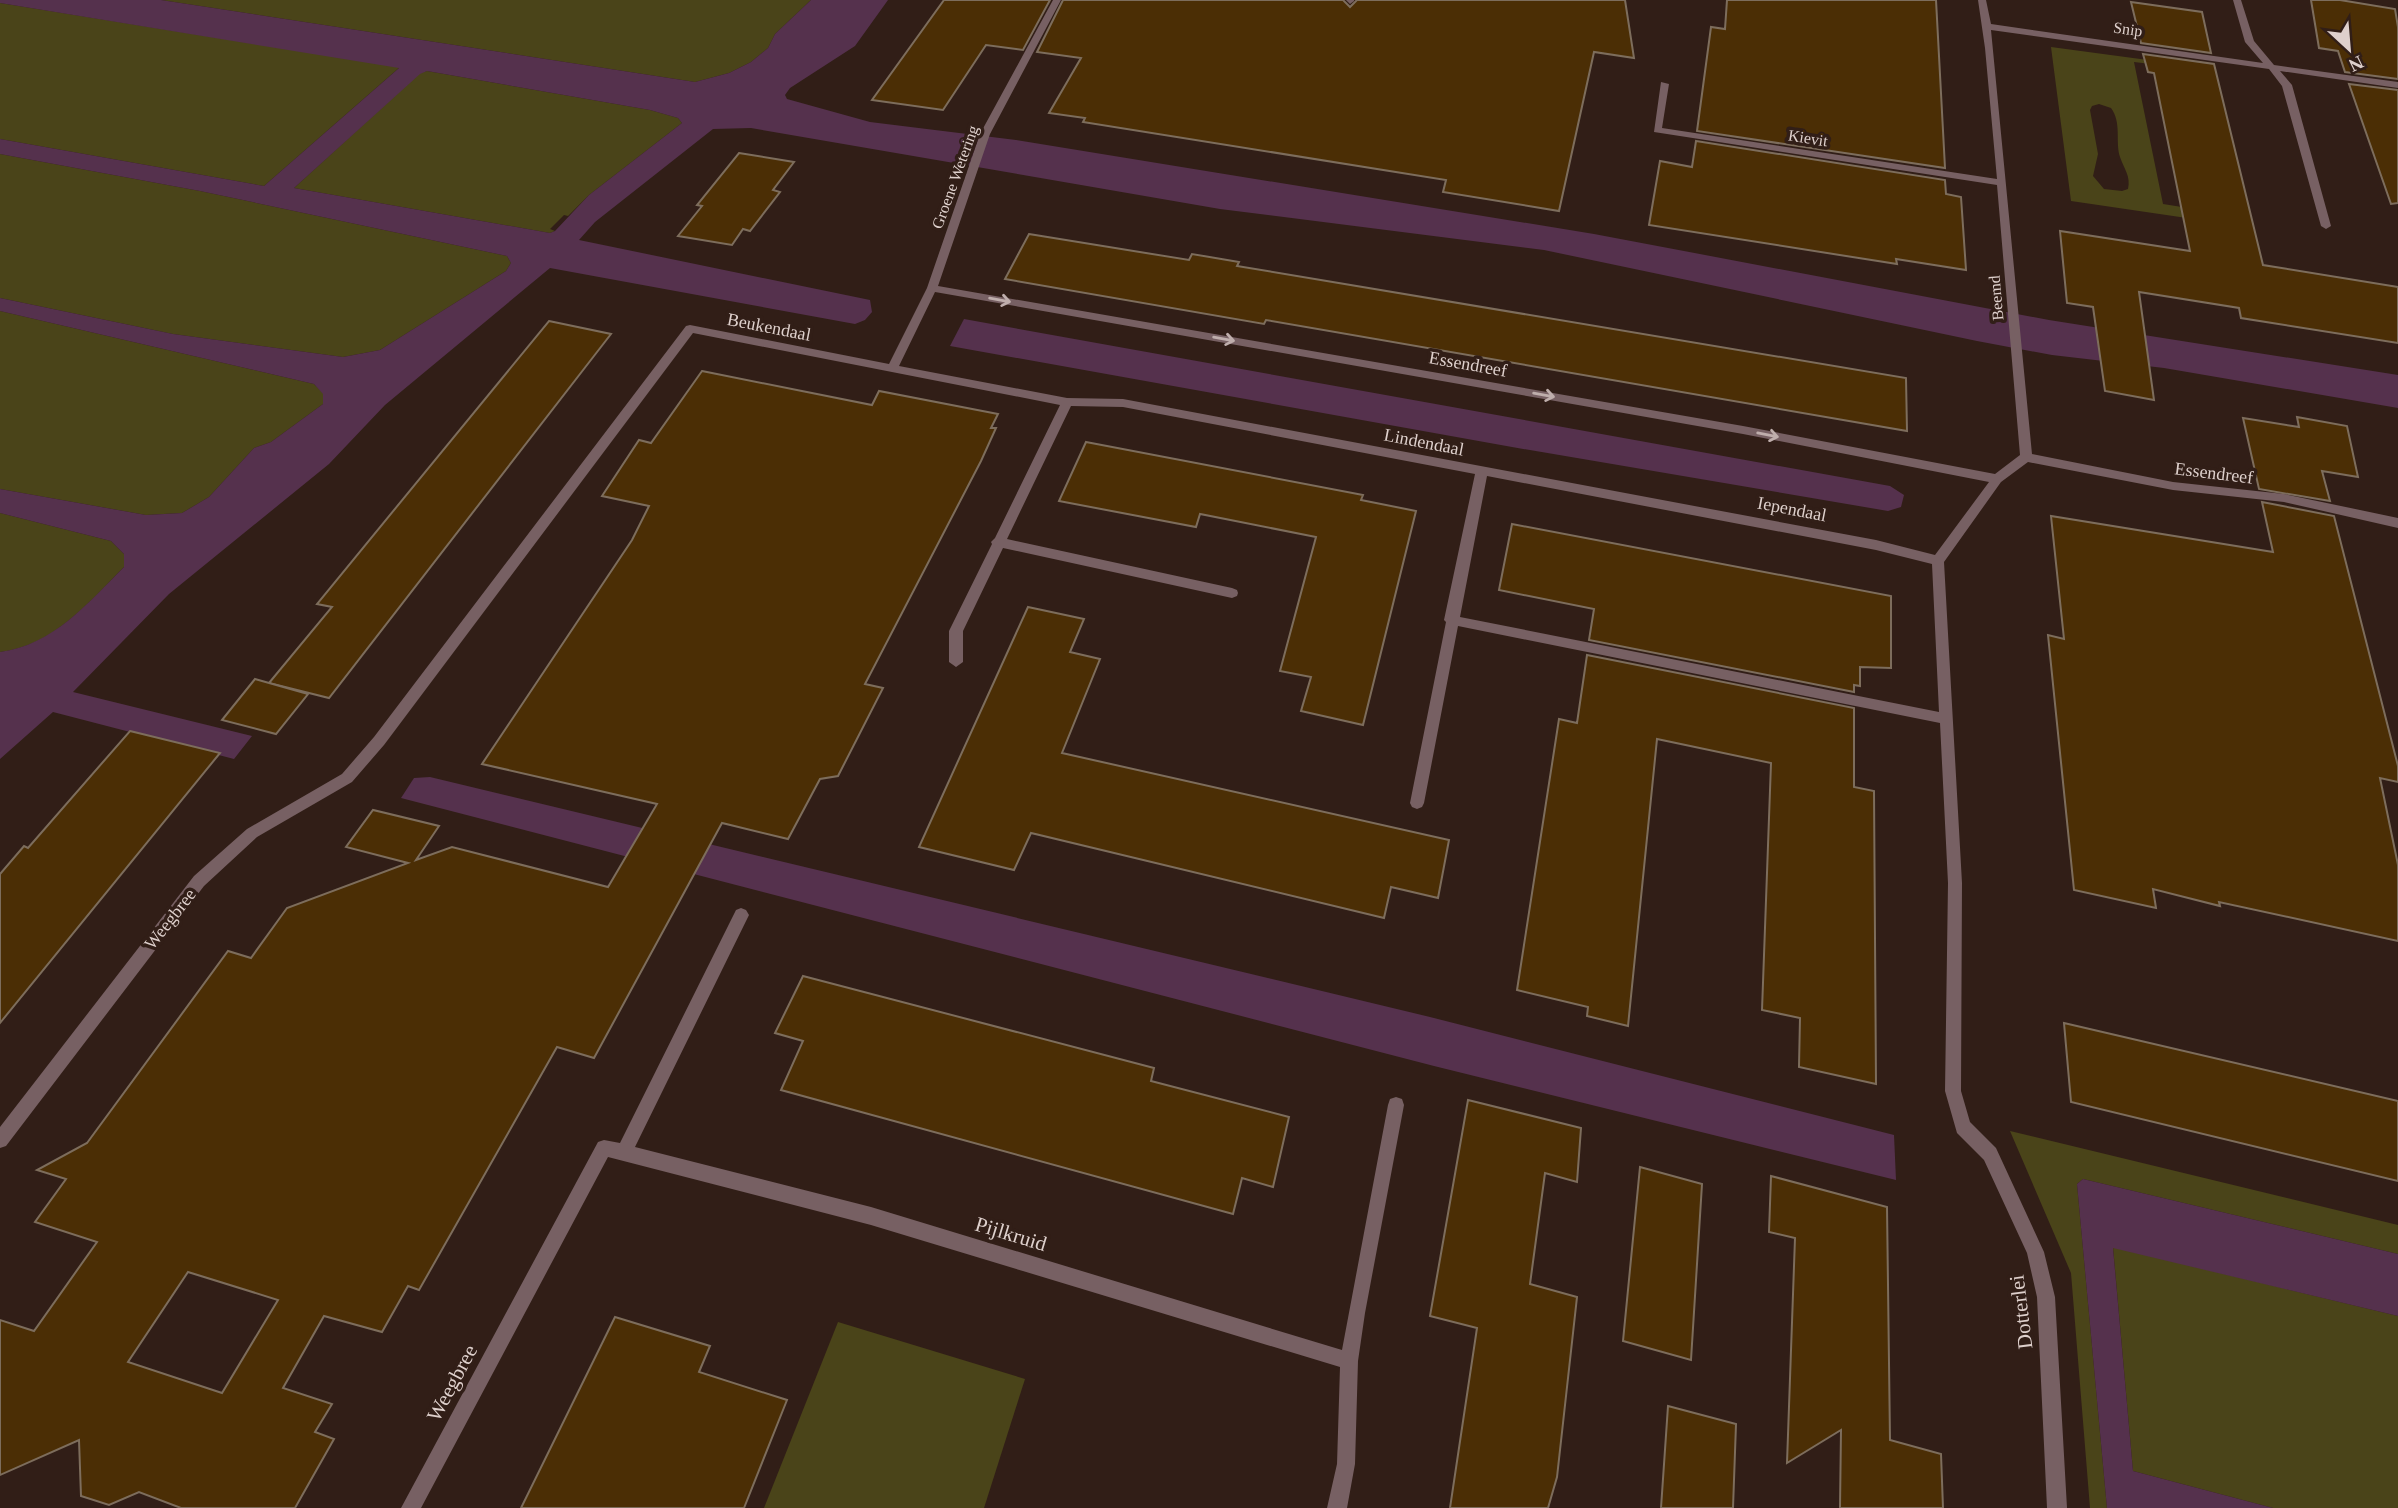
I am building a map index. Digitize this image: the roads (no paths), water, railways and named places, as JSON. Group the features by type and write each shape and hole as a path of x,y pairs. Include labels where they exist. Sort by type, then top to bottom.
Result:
{"street":[{"name":"Groene Wetering","path":"892,368 932,288 985,134 1058,0"},
{"name":"Beemd","path":"1982,0 2002,183 2026,457"},
{"path":"2236,0 2250,42 2266,64 2287,85 2326,226"},
{"name":"Snip","path":"1985,26 2266,64 2314,74 2398,85"},
{"name":"Kievit","path":"1664,84 1657,130 2002,183"},
{"name":"Essendreef","path":"932,288 1743,430 1997,479"},
{"name":"Beukendaal","path":"379,741 691,329 1066,402"},
{"path":"956,662 956,631 1066,402"},
{"name":"Lindendaal","path":"1066,402 1123,403 1482,471 1417,803"},
{"path":"1451,620 1948,719 1938,561 1997,479 2026,457"},
{"name":"Essendreef","path":"2026,457 2173,486 2284,498 2397,524"},
{"name":"Iependaal","path":"1482,471 1877,545 1938,561"},
{"path":"997,542 1232,593"},
{"name":"Dotterlei","path":"1948,719 1955,883 1953,1091 1962,1127 1990,1154 2035,1252 2046,1297 2057,1508"},
{"name":"Weegbree","path":"0,1140 199,881 253,833 346,778 379,741"},
{"path":"624,1152 741,915"},
{"path":"1337,1508 1346,1464 1349,1361 1396,1105"},
{"name":"Weegbree","path":"411,1508 604,1149 624,1152"},
{"name":"Pijlkruid","path":"624,1152 871,1216 1349,1361"}]}
